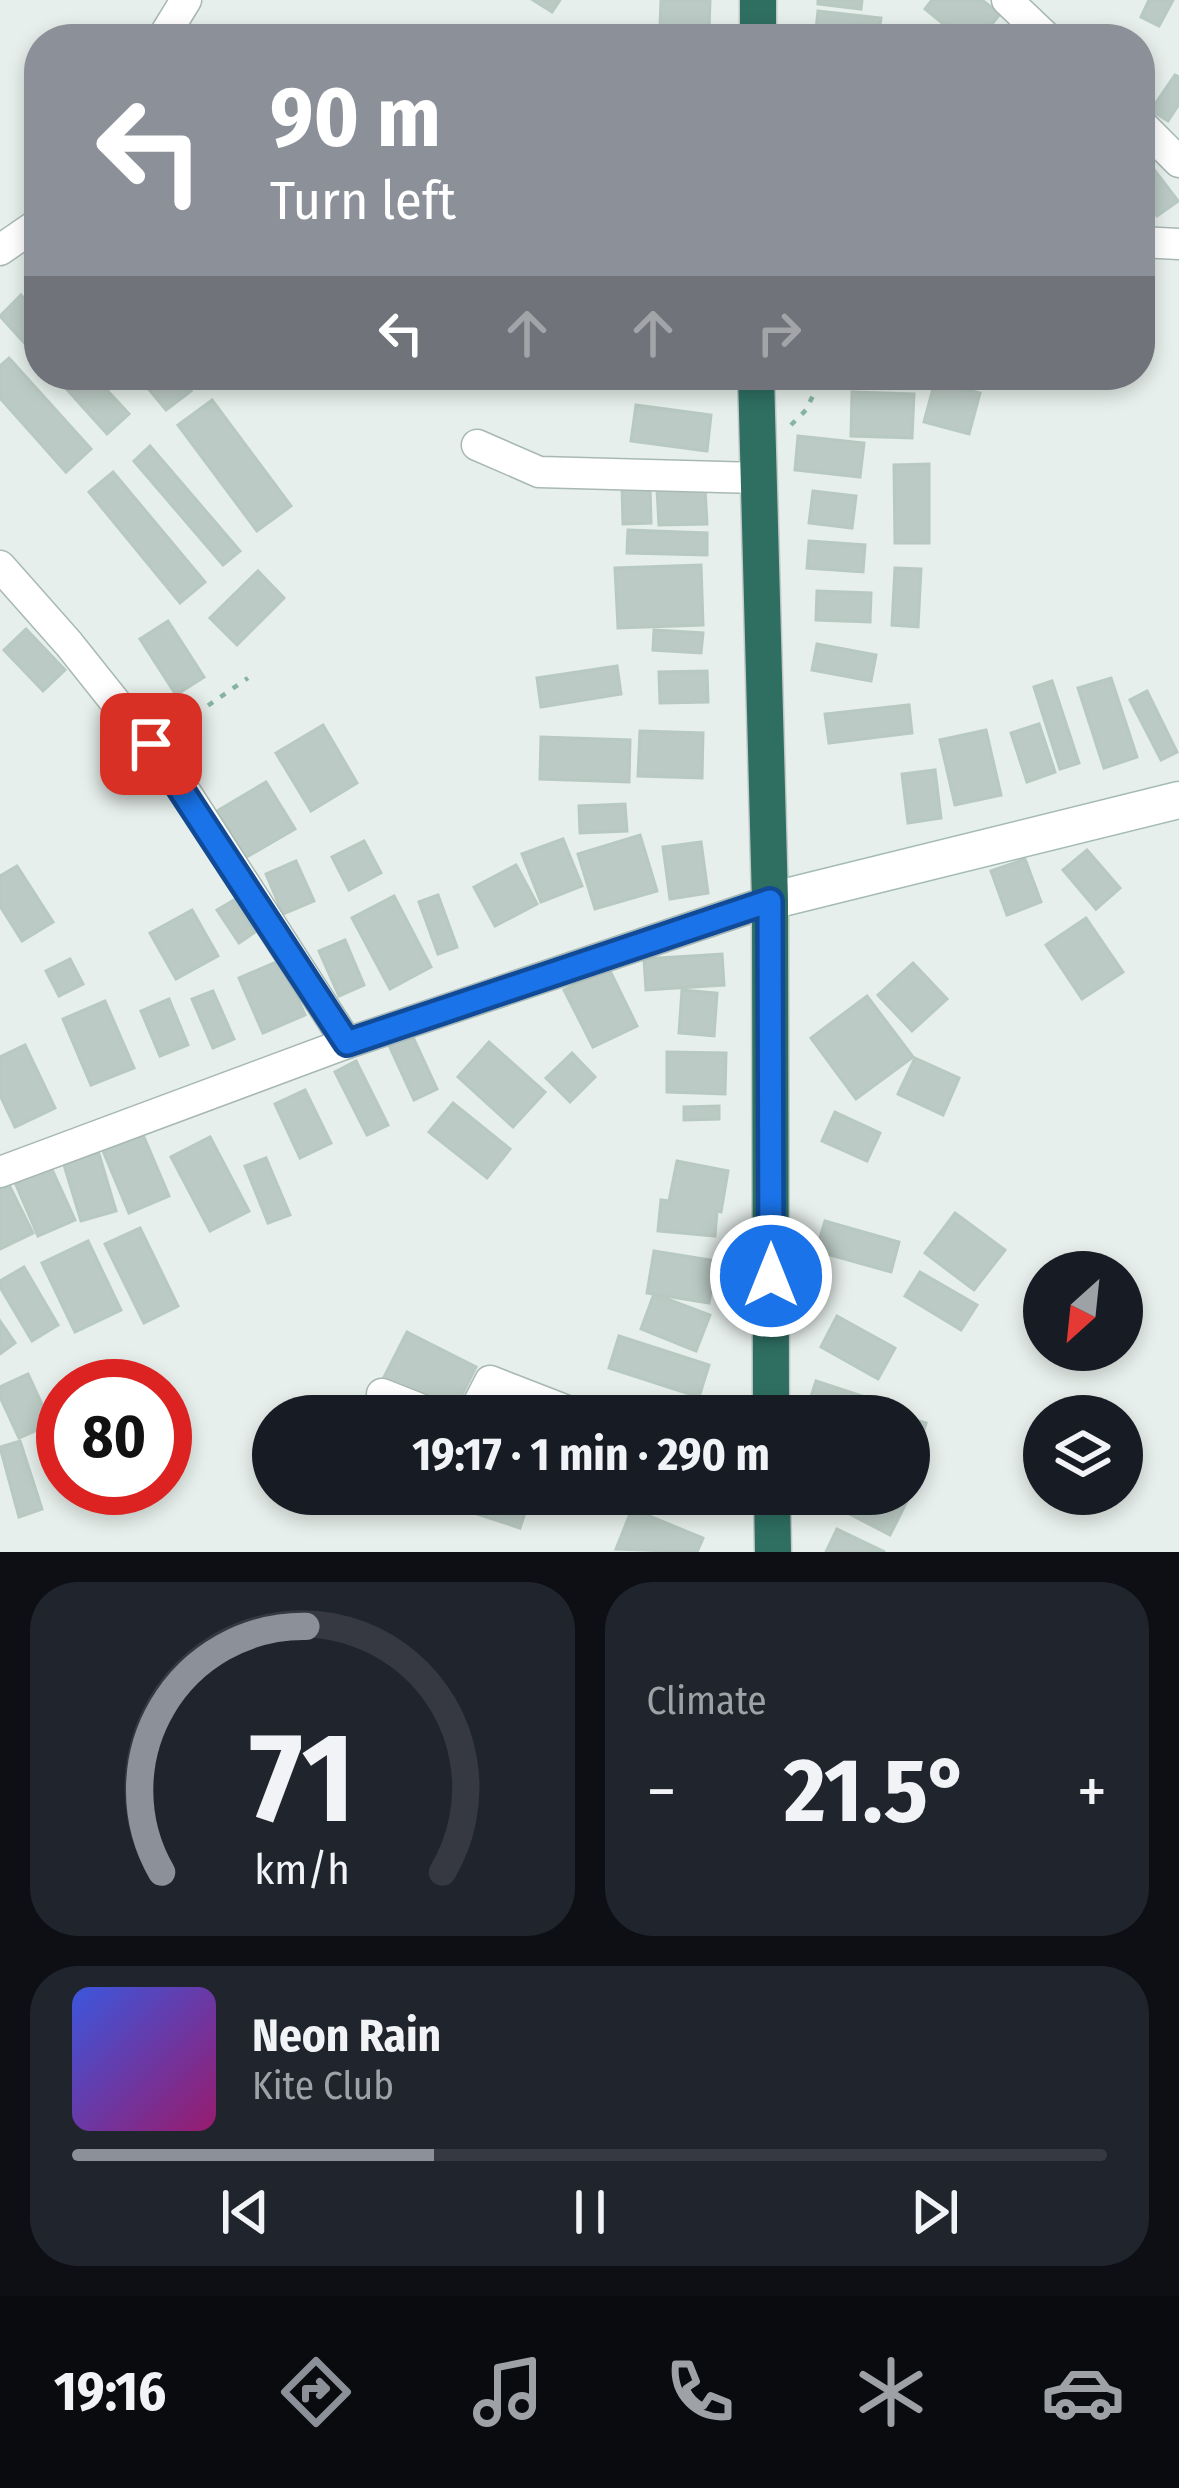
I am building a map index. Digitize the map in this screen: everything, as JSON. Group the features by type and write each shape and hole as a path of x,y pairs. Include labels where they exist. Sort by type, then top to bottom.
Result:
{"highway":[{"path":"756,390 770,901 772,1395"},
{"path":"772,1515 773,1552"}],"main road":[{"path":"770,901 1179,800"}],"street":[{"path":"1006,0 1032,24"},
{"path":"1155,138 1179,162"},
{"path":"477,445 539,472 757,478"},
{"path":"0,566 151,744 347,1043"},
{"path":"0,1172 347,1043 770,901"},
{"path":"483,1395 490,1381 526,1395"}],"path":[{"path":"755,424 796,424 815,390"},
{"path":"151,744 248,678"}],"building":[{"path":"533,0 560,0 552,12"},
{"path":"661,0 710,0 709,24 660,24"},
{"path":"818,0 862,0 861,9 818,4"},
{"path":"932,0 982,0 1000,14 992,24 944,24 925,9"},
{"path":"1149,0 1173,0 1159,26 1141,17"},
{"path":"818,11 881,18 880,24 817,24"},
{"path":"1175,75 1179,77 1179,104 1168,121 1155,113 1155,104"},
{"path":"1155,171 1178,201 1155,213"},
{"path":"21,295 24,342 0,316"},
{"path":"9,358 24,375 24,390 38,390 91,449 66,472 0,398 0,366"},
{"path":"67,390 107,390 129,414 107,434"},
{"path":"149,390 191,391 166,410"},
{"path":"933,390 980,393 969,434 924,422"},
{"path":"852,392 914,394 912,438 851,436"},
{"path":"212,400 291,506 257,531 178,425"},
{"path":"636,405 711,415 707,451 631,441"},
{"path":"798,436 864,443 860,477 795,470"},
{"path":"150,446 240,551 223,565 134,461"},
{"path":"929,464 929,543 895,543 894,465"},
{"path":"113,472 205,582 180,603 89,492"},
{"path":"650,485 651,523 623,524 622,486"},
{"path":"705,488 707,524 659,525 657,489"},
{"path":"813,491 856,496 852,528 809,523"},
{"path":"628,530 707,533 707,555 627,553"},
{"path":"809,541 865,545 863,572 807,568"},
{"path":"701,565 703,625 618,628 615,568"},
{"path":"895,568 921,569 918,627 892,625"},
{"path":"258,571 284,598 237,645 210,618"},
{"path":"817,591 871,593 870,622 816,620"},
{"path":"168,621 204,677 176,695 140,639"},
{"path":"26,629 65,670 43,691 4,650"},
{"path":"654,630 703,633 701,653 653,650"},
{"path":"817,644 876,655 871,681 812,670"},
{"path":"617,666 621,694 541,707 537,678"},
{"path":"707,671 708,702 660,703 659,672"},
{"path":"1111,678 1137,757 1104,768 1078,688"},
{"path":"1052,681 1079,763 1060,769 1034,687"},
{"path":"1147,691 1177,752 1161,760 1130,700"},
{"path":"909,705 912,733 829,743 825,714"},
{"path":"1039,724 1055,772 1027,782 1011,733"},
{"path":"323,725 357,783 311,811 276,753"},
{"path":"986,730 1001,795 955,805 940,740"},
{"path":"640,731 703,733 702,778 638,776"},
{"path":"541,737 630,740 629,782 540,779"},
{"path":"935,770 941,818 908,823 902,774"},
{"path":"266,782 295,829 245,858 217,811"},
{"path":"625,804 627,831 580,833 579,806"},
{"path":"640,835 657,891 595,909 578,854"},
{"path":"563,839 582,886 541,902 522,854"},
{"path":"364,841 381,873 349,890 332,857"},
{"path":"701,842 708,893 670,899 663,847"},
{"path":"1087,850 1120,888 1096,909 1063,870"},
{"path":"1025,859 1041,902 1007,915 991,871"},
{"path":"296,861 314,901 283,914 266,874"},
{"path":"516,865 537,904 495,926 474,887"},
{"path":"17,866 53,922 22,941 0,906 0,876"},
{"path":"438,895 457,947 438,954 419,902"},
{"path":"394,896 431,967 390,989 352,918"},
{"path":"234,900 255,932 239,943 217,910"},
{"path":"192,910 218,956 176,979 150,933"},
{"path":"1086,918 1123,972 1082,999 1046,945"},
{"path":"345,940 364,985 339,996 319,951"},
{"path":"722,954 724,985 646,990 644,959"},
{"path":"70,959 83,984 59,996 46,971"},
{"path":"281,960 305,1015 263,1033 239,978"},
{"path":"913,963 947,999 912,1031 878,995"},
{"path":"609,969 637,1026 593,1047 564,990"},
{"path":"682,990 717,993 714,1036 679,1033"},
{"path":"213,991 234,1039 213,1048 192,999"},
{"path":"867,996 913,1057 856,1099 811,1038"},
{"path":"169,999 188,1045 160,1056 141,1011"},
{"path":"105,1001 134,1068 91,1085 63,1019"},
{"path":"411,1033 437,1089 414,1100 388,1043"},
{"path":"489,1042 545,1092 513,1127 458,1077"},
{"path":"25,1045 55,1108 15,1127 0,1095 0,1057"},
{"path":"667,1052 726,1053 725,1094 667,1092"},
{"path":"572,1053 595,1077 570,1102 546,1078"},
{"path":"915,1058 959,1078 943,1115 898,1094"},
{"path":"356,1061 388,1125 367,1135 335,1072"},
{"path":"305,1090 331,1143 300,1158 275,1104"},
{"path":"453,1103 510,1149 487,1178 429,1132"},
{"path":"719,1106 719,1119 684,1120 684,1107"},
{"path":"835,1112 880,1133 867,1161 822,1141"},
{"path":"141,1130 169,1196 129,1213 101,1146"},
{"path":"210,1137 249,1211 210,1231 171,1157"},
{"path":"96,1144 116,1211 81,1221 61,1155"},
{"path":"266,1158 290,1215 268,1223 245,1166"},
{"path":"677,1161 728,1171 715,1236 658,1231 661,1200 669,1201"},
{"path":"50,1165 75,1220 38,1236 14,1180"},
{"path":"7,1181 33,1233 0,1249 0,1184"},
{"path":"955,1213 1005,1250 974,1290 925,1253"},
{"path":"825,1221 899,1242 891,1272 816,1251"},
{"path":"140,1228 178,1306 144,1323 105,1244"},
{"path":"88,1241 121,1310 75,1332 42,1263"},
{"path":"654,1251 716,1261 709,1303 647,1293"},
{"path":"24,1267 58,1325 32,1341 0,1287 0,1281"},
{"path":"920,1272 977,1305 961,1330 905,1296"},
{"path":"654,1294 710,1315 696,1351 641,1329"},
{"path":"837,1316 895,1348 878,1379 821,1347"},
{"path":"0,1321 15,1343 0,1354"},
{"path":"407,1332 476,1367 462,1395 418,1395 384,1377"},
{"path":"619,1336 709,1365 700,1395 609,1368"},
{"path":"28,1374 36,1391 36,1431 19,1438 0,1387"},
{"path":"816,1381 859,1395 812,1395"},
{"path":"20,1441 36,1490 36,1511 19,1517 0,1447"},
{"path":"480,1515 524,1515 520,1528"},
{"path":"630,1515 647,1515 703,1538 697,1552 616,1549"},
{"path":"852,1515 900,1515 890,1535"},
{"path":"837,1529 885,1552 826,1552"}],"route":[{"path":"151,744 347,1043 770,901 771,1276"}]}
